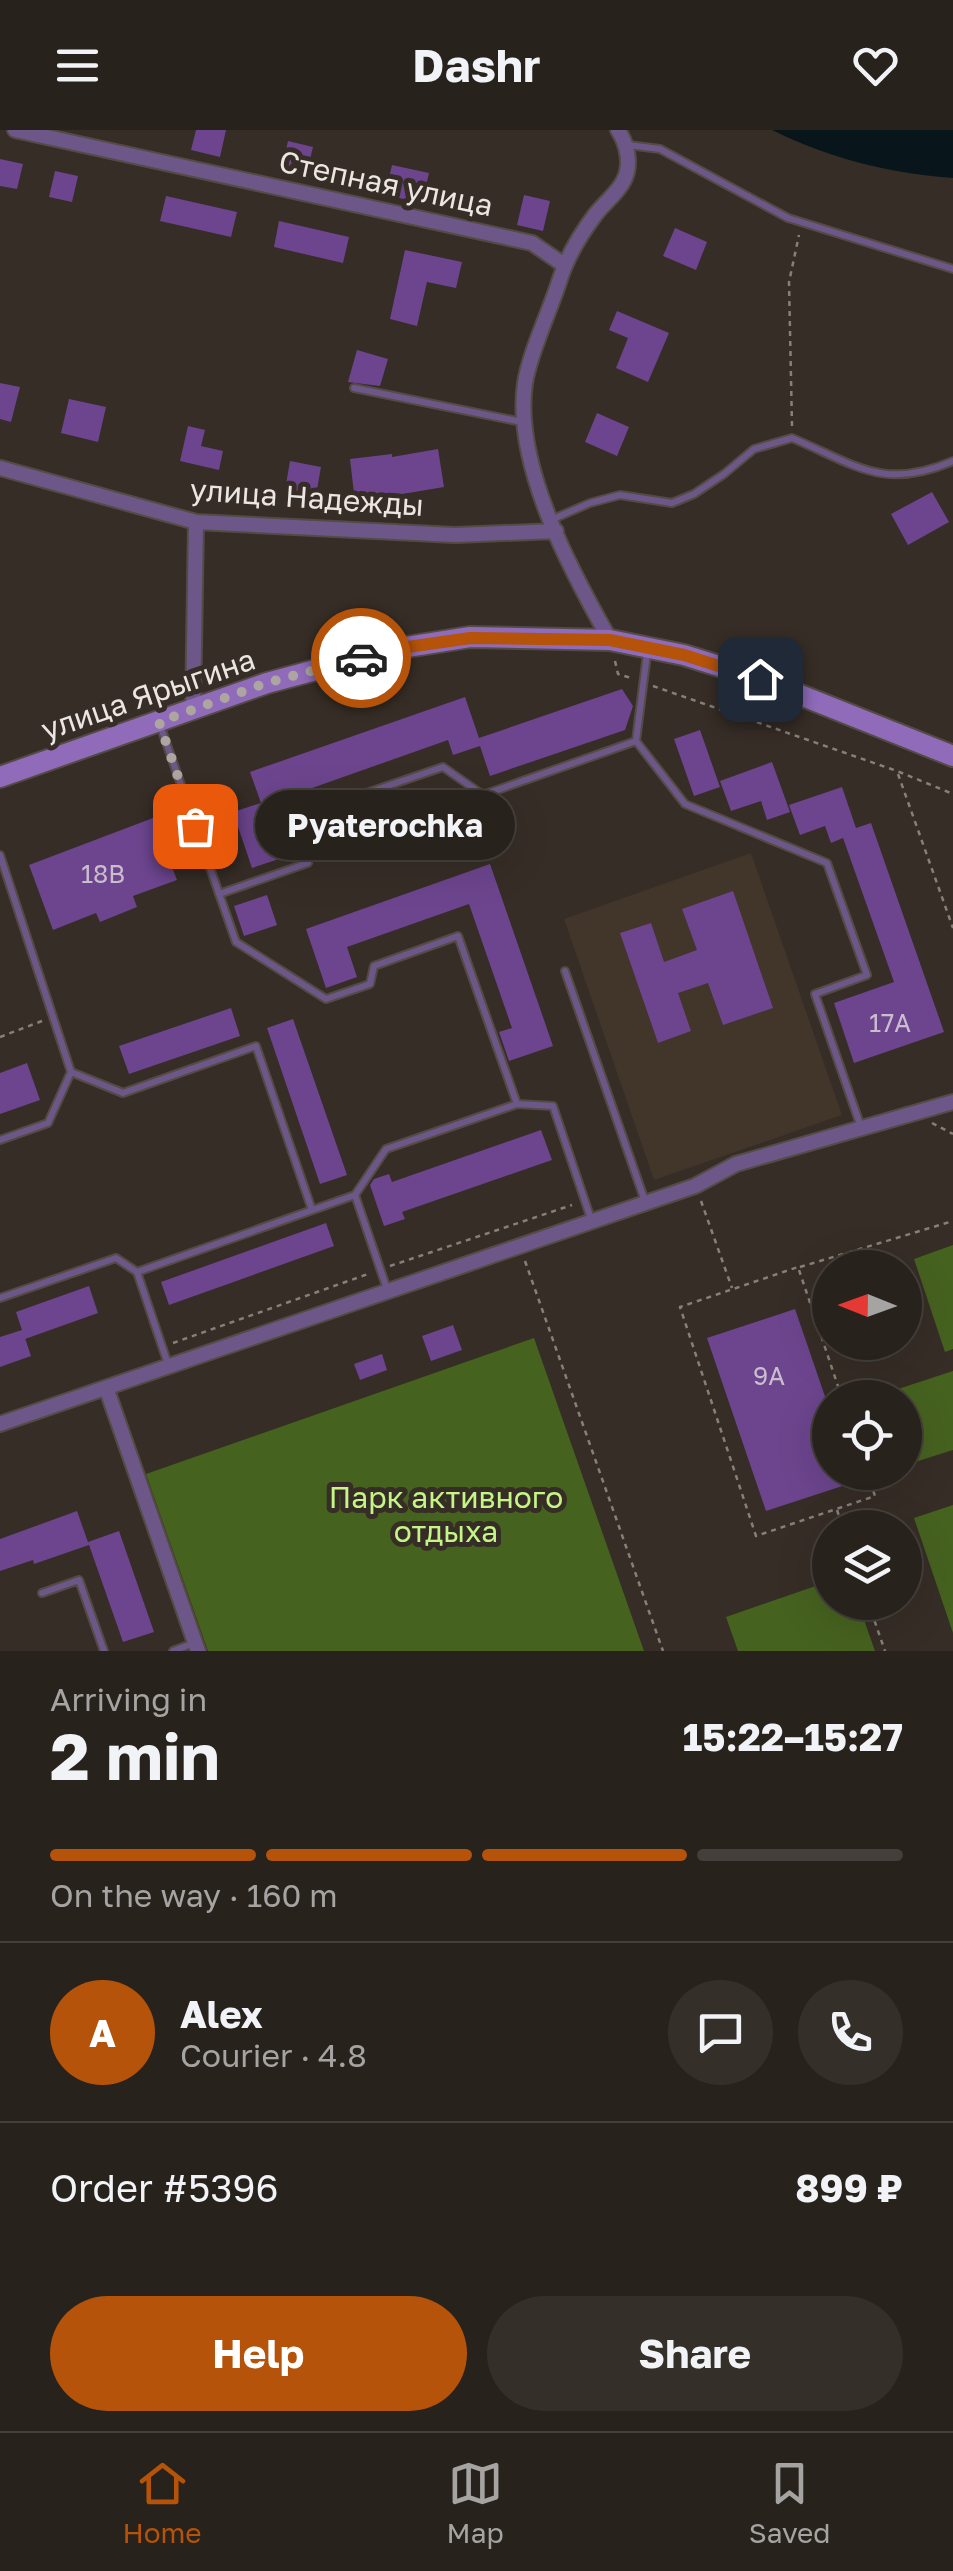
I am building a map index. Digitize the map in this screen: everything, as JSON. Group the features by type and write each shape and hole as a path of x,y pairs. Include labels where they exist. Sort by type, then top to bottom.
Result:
{"street":[{"name":"Степная улица","path":"14,130 532,243 564,266"},
{"path":"610,640 582,592 554,525 527,454 522,422 525,380 564,266 593,216 625,179 628,145 618,130"},
{"name":"улица Надежды","path":"0,468 196,522 455,534 554,525"},
{"path":"193,710 196,522"},
{"name":"улица Ярыгина","path":"0,778 266,683 394,649 470,638 610,640 684,655 760,679 953,756"},
{"path":"0,1424 695,1186 736,1164 953,1102"},
{"path":"107,1390 196,1647"}],"lane":[{"path":"628,145 660,149 788,218 953,269"},
{"path":"354,388 522,422"},
{"path":"554,525 620,495 672,503 724,474 754,448 792,438 847,463 902,477 929,472 953,461"},
{"path":"648,648 636,742 684,804 827,864 866,976 814,994 862,1128"},
{"path":"159,722 236,942 326,1000 370,984 374,966 458,936 517,1104"},
{"path":"220,894 308,863 293,818 443,768 483,795 636,742"},
{"path":"0,855 71,1072 48,1123 0,1140"},
{"path":"565,971 645,1202"},
{"path":"71,1072 123,1093 256,1046 312,1210"},
{"path":"136,1272 355,1195 386,1150 517,1104 553,1106 591,1220"},
{"path":"355,1195 388,1289"},
{"path":"0,1298 116,1258 136,1272 169,1368"},
{"path":"42,1594 79,1580 104,1651"},
{"path":"173,1651 196,1647"}],"path":[{"path":"792,438 789,282 801,222"},
{"path":"610,640 618,674 897,770 953,794"},
{"path":"897,770 953,928"},
{"path":"0,1037 53,1017"},
{"path":"695,1186 733,1289"},
{"path":"873,1490 875,1496 756,1536 680,1307 953,1221"},
{"path":"519,1244 662,1651"},
{"path":"798,1268 836,1380"},
{"path":"874,1620 885,1651"}],"shaded area":[{"path":"772,130 953,130 953,178 860,163"},
{"path":"751,853 842,1115 654,1180 564,919"}],"green space":[{"path":"953,1245 953,1349 945,1352 922,1283 922,1256"},
{"name":"Парк активного отдыха","path":"534,1338 644,1651 208,1651 146,1474"},
{"path":"953,1371 953,1450 922,1460 922,1381"},
{"path":"953,1505 953,1633 922,1542 922,1515"},
{"path":"812,1587 812,1620 864,1620 875,1651 738,1651 726,1617"}],"building":[{"path":"196,130 226,130 220,157 191,150"},
{"path":"288,141 313,147 306,176 281,171"},
{"path":"0,159 23,164 17,189 0,186"},
{"path":"392,165 429,173 422,203 385,195"},
{"path":"55,171 78,176 72,202 49,197"},
{"path":"524,195 550,201 543,231 517,225"},
{"path":"166,196 237,212 231,237 160,221"},
{"path":"279,221 349,237 343,263 274,247"},
{"path":"675,228 707,242 696,270 663,256"},
{"path":"405,250 462,262 456,288 427,282 417,326 390,319"},
{"path":"617,311 669,333 648,382 616,368 628,338 609,330"},
{"path":"357,350 388,359 380,386 348,382"},
{"path":"0,383 20,387 11,422 0,419"},
{"path":"69,399 106,407 98,442 61,433"},
{"path":"597,413 629,427 617,456 585,442"},
{"path":"188,426 205,430 201,446 223,451 219,470 180,461"},
{"path":"438,449 444,487 355,502 350,459"},
{"path":"290,461 321,467 315,501 284,496"},
{"path":"932,492 949,522 908,545 891,514"},
{"path":"622,689 633,706 625,730 490,776 480,746 453,755 448,740 264,805 282,858 252,868 233,812 261,803 250,772 465,697 479,738"},
{"path":"700,730 720,787 694,796 674,739"},
{"path":"772,762 790,812 767,820 761,801 731,811 720,781"},
{"path":"842,787 856,828 871,823 944,1032 854,1063 834,1003 894,982 843,838 831,843 825,826 800,835 789,805"},
{"path":"153,818 177,880 133,896 137,907 100,922 96,913 53,930 29,865"},
{"path":"490,864 553,1046 509,1061 499,1032 512,1028 469,904 347,947 357,977 326,988 306,929"},
{"path":"733,891 773,1008 723,1025 708,983 678,993 691,1031 658,1043 620,933 651,923 664,962 697,950 682,909"},
{"path":"267,895 277,925 244,936 234,906"},
{"path":"231,1008 240,1036 129,1074 119,1046"},
{"path":"293,1019 347,1175 320,1184 267,1028"},
{"path":"27,1063 40,1100 0,1114 0,1073"},
{"path":"541,1130 552,1160 402,1212 405,1219 384,1226 370,1185 374,1179 389,1174 392,1182"},
{"path":"326,1223 334,1246 169,1305 161,1282"},
{"path":"89,1286 98,1313 25,1339 31,1356 0,1367 0,1337 22,1330 16,1312"},
{"path":"795,1309 819,1380 812,1380 812,1490 830,1490 766,1511 707,1338"},
{"path":"453,1325 462,1350 431,1361 422,1336"},
{"path":"382,1354 387,1370 360,1380 354,1364"},
{"path":"77,1511 89,1545 0,1571 0,1539"},
{"path":"119,1531 154,1632 123,1642 88,1542"}],"way so far":[{"path":"195,826 159,722 266,683 361,658"}],"place":[{"name":"Pyaterochka","path":"195,826"}],"route":[{"path":"361,658 470,638 610,640 684,655 760,679"}]}
